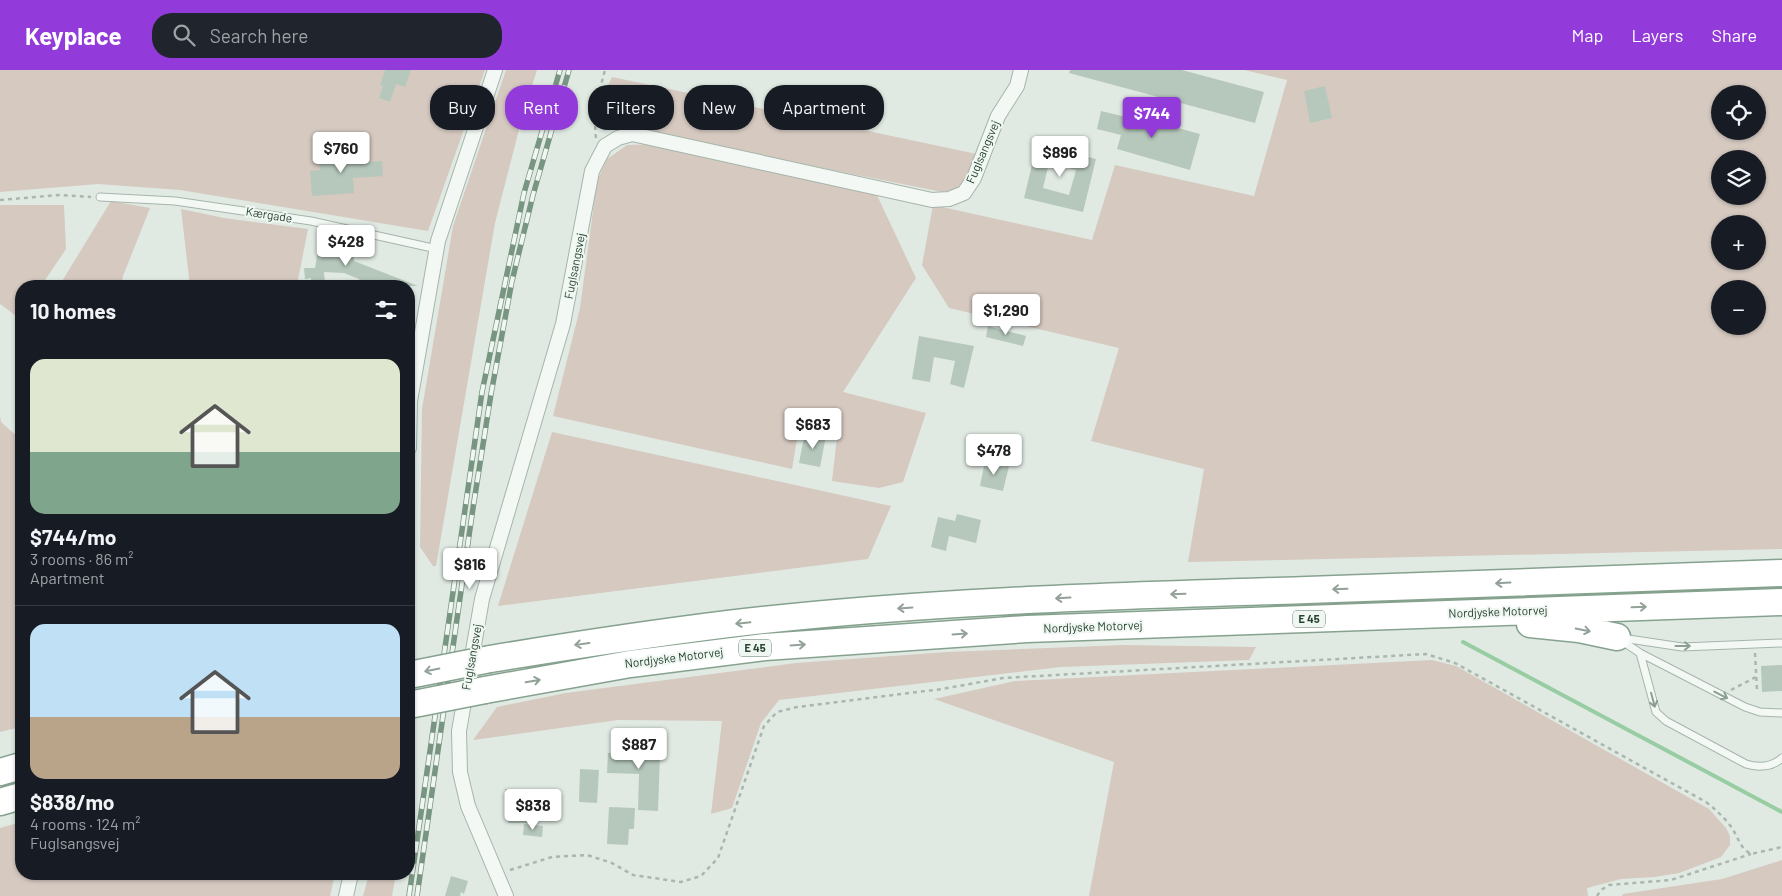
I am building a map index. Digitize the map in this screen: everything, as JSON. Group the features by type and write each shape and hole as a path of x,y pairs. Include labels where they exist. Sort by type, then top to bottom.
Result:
{"highway":[{"path":"1551,580 1782,561"},
{"name":"Nordjyske Motorvej","path":"415,674 580,644 729,624 854,612 1112,596 1466,585 1551,580 1782,572"},
{"name":"Nordjyske Motorvej","path":"415,704 630,664 765,647 1027,629 1782,602"},
{"path":"1027,629 1344,629 1541,624 1617,638"},
{"path":"0,772 15,768"},
{"path":"0,802 15,798"}],"street":[{"path":"415,373 437,249 495,70"},
{"name":"Fuglsangsvej","path":"506,896 468,806 460,772 459,731 482,599 564,324 592,171 605,146 618,138 632,134 932,200 949,199 964,193 974,178 998,116 1017,86 1021,70"},
{"path":"346,896 350,880"}],"lane":[{"name":"Kærgade","path":"100,197 175,201 291,218 437,249"},
{"path":"1617,638 1682,647 1782,643"},
{"path":"1617,638 1640,653 1745,707 1760,712 1782,713"},
{"path":"1640,653 1656,712 1666,722 1746,764 1756,767 1766,766 1778,762 1782,758"}],"path":[{"path":"598,159 594,126 598,94 605,70"},
{"path":"0,200 59,196 100,197"},
{"path":"1755,644 1757,690"},
{"path":"496,876 518,866 552,857 587,855 612,863 633,875 681,882 701,876 718,858 764,726 777,712 797,707 942,689 1003,678 1426,654 1455,663 1706,802 1722,815 1733,829 1743,849 1751,854"},
{"path":"1726,698 1731,690 1756,677"},
{"path":"1596,896 1601,890 1609,886 1671,880 1751,854 1782,847"}],"shaded area":[{"path":"0,70 485,70 480,85 430,85 430,130 464,130 428,231 180,190 98,184 0,192"},
{"path":"506,70 537,70 532,85 505,85 505,130 519,130 495,223 436,566 433,566 420,547 422,409 453,226 486,130 495,130 495,102"},
{"path":"1244,70 1782,70 1782,549 1188,562 1204,469 1091,441 1119,348 949,308 922,265 933,205 1092,240 1115,165 1254,196 1287,80"},
{"path":"612,77 650,85 608,85"},
{"path":"674,90 684,92 684,130 754,130 754,107 764,109 764,130 863,130 977,154 973,172 961,188 942,192 631,130 674,130"},
{"path":"659,144 874,189 916,278 843,392 926,413 903,482 879,488 832,481 837,437 799,427 792,469 553,416 580,308 597,181 607,159 627,145"},
{"path":"111,201 150,208 122,280 63,280"},
{"path":"0,205 64,205 66,249 45,280 15,280 15,315 0,304"},
{"path":"181,209 224,218 308,229 298,280 189,280"},
{"path":"0,416 1,422 15,435 15,728 0,732"},
{"path":"552,432 891,506 868,559 498,606"},
{"path":"1123,645 1256,647 1249,660 1061,667 779,700 761,723 732,808 711,814 722,721 618,720 473,740 497,707 566,693 796,663 947,652"},
{"path":"1432,660 1456,666 1709,809 1726,828 1730,836 1730,845 1721,857 1679,873 1655,877 1621,879 1587,888 1588,896 1089,896 1114,762 934,699 1015,681"},
{"path":"15,824 15,880 334,880 330,896 0,896 0,828"},
{"path":"1782,860 1782,896 1622,896 1623,894 1722,879"},
{"path":"367,880 395,880 392,896 363,896"}],"building":[{"path":"385,70 411,70 405,87 396,84 390,102 379,98 383,86 380,85"},
{"path":"1070,70 1182,70 1264,92 1255,123 1069,73"},
{"path":"1325,86 1332,118 1310,123 1304,91"},
{"path":"1101,111 1126,117 1127,114 1200,134 1190,170 1117,149 1121,135 1097,129"},
{"path":"1037,144 1096,159 1083,212 1024,198","holes":["1049,163 1076,170 1069,195 1043,188"]},
{"path":"351,154 352,163 382,161 383,176 353,178 354,193 312,196 310,171 320,170 319,156"},
{"path":"328,234 341,236 337,255 354,256 354,261 403,280 359,280 344,273 324,272 325,280 305,279 304,268 315,268 320,237 327,238"},
{"path":"988,326 1026,336 1023,346 986,337"},
{"path":"919,336 974,346 964,388 950,384 955,361 934,357 930,382 912,379"},
{"path":"805,432 826,436 820,467 799,463"},
{"path":"985,461 1009,466 1003,491 980,486"},
{"path":"957,514 981,520 976,543 949,536 946,551 931,547 938,517 955,521"},
{"path":"1782,665 1782,691 1762,692 1761,666"},
{"path":"627,728 640,729 639,754 660,755 658,811 638,810 639,774 607,773 608,753 625,753"},
{"path":"580,769 599,770 597,803 579,802"},
{"path":"505,789 524,789 524,810 528,810 528,823 508,823 508,801 505,801"},
{"path":"609,807 635,808 634,829 629,829 628,845 607,844"},
{"path":"524,824 543,826 542,837 523,835"},
{"path":"451,876 468,881 464,894 461,892 460,896 445,896"}],"waterway":[{"path":"1463,642 1782,812"}],"railway":[{"path":"415,855 482,392 524,193 560,70"},
{"path":"417,896 491,394 512,281 533,195 569,70"},
{"path":"409,896 411,880"}]}
